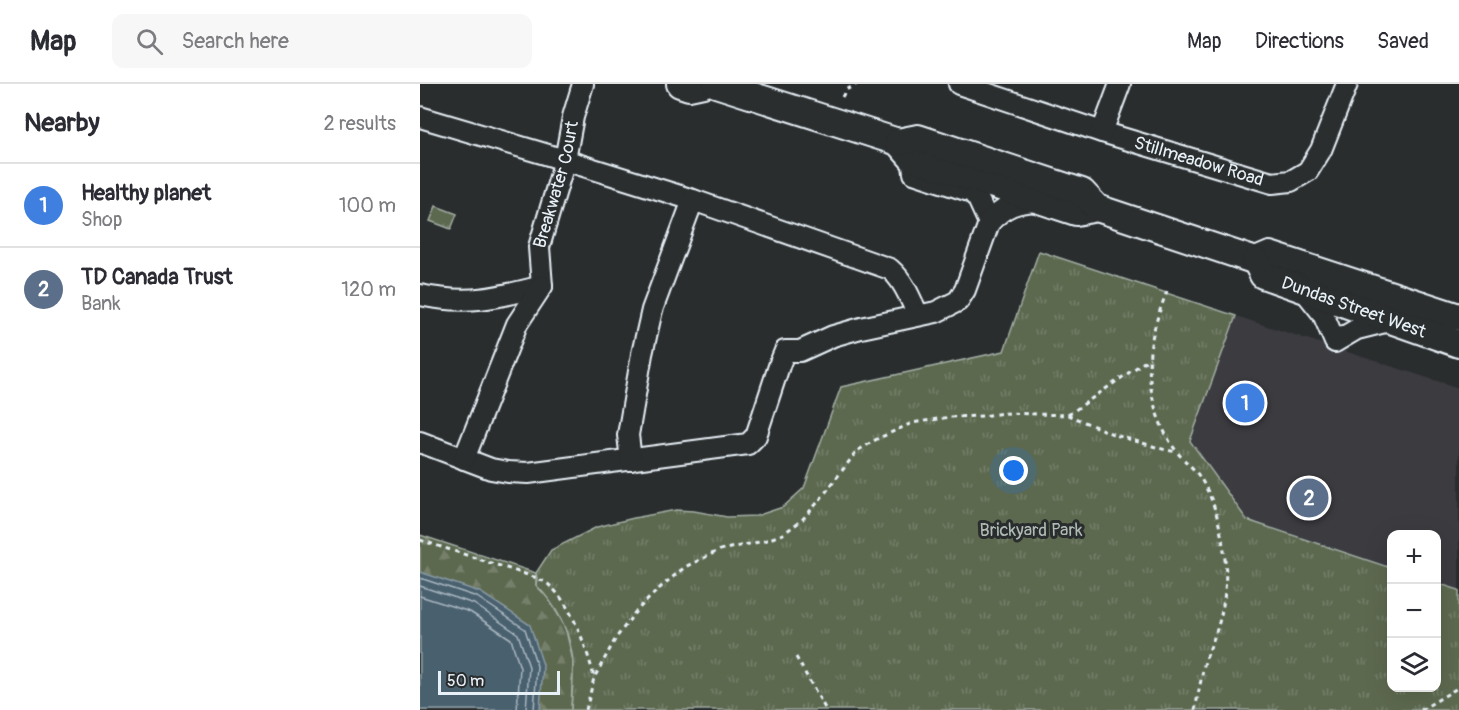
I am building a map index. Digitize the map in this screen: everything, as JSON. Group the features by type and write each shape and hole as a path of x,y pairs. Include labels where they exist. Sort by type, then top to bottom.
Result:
{"main road":[{"path":"680,84 689,87 703,84"},
{"name":"Dundas Street West","path":"716,84 1042,201 1076,212 1097,208"},
{"name":"Dundas Street West","path":"905,150 918,138 1082,192 1097,208 1256,261 1270,255 1459,317"},
{"name":"Dundas Street West","path":"1256,261 1263,274 1459,344"}],"street":[{"name":"Breakwater Court","path":"542,286 539,247 565,160 573,117 583,84"},
{"name":"Stillmeadow Road","path":"959,84 1102,132 1272,183 1291,181 1308,171 1320,150 1347,84"},
{"path":"1102,132 1120,84"},
{"path":"420,117 693,200 890,269 904,284 918,315"},
{"path":"905,150 914,173 972,192 978,199 989,223"},
{"path":"631,460 628,435 652,310 693,200"},
{"path":"420,442 491,469 528,473 748,444 756,436 785,351 800,351 833,336 936,312 958,301 966,290 989,223 1009,206 1020,202 1042,201"},
{"path":"420,295 454,300 480,300 502,297 542,286"},
{"path":"464,459 517,324 542,286"},
{"path":"1303,289 1323,314 1335,342 1357,329 1393,320"}],"path":[{"path":"842,97 846,90 857,84"},
{"path":"1167,291 1151,340 1152,397 1161,426 1177,452 1198,474 1212,499 1218,519 1227,580 1224,602 1205,663 1195,710"},
{"path":"1068,415 1150,358"},
{"path":"586,710 594,678 616,638 636,611 663,585 685,567 720,550 764,541 783,534 802,520 857,451 912,423 950,417 1004,413 1068,415 1115,435 1177,452"},
{"path":"420,540 537,578 550,585 571,615 587,651 594,678"},
{"path":"796,657 826,710"},
{"path":"1421,710 1459,687"}],"shaded area":[{"path":"1236,316 1459,388 1459,590 1441,584 1441,530 1387,530 1387,567 1247,520 1190,441"}],"green space":[{"path":"436,206 457,214 451,229 430,221"},
{"name":"Brickyard Park","path":"1039,251 1236,316 1190,441 1247,520 1387,567 1387,692 1441,692 1441,584 1459,590 1459,710 571,710 573,660 570,644 560,616 536,585 536,573 551,550 597,527 676,510 727,517 756,516 783,507 804,488 841,387 1004,351"},
{"path":"420,535 536,573 536,585 548,598 565,626 573,661 571,710 420,710"}],"water":[{"path":"420,572 480,592 530,625 543,665 540,710 420,710"}],"place":[{"name":"Healthy planet","path":"1245,403"},
{"name":"TD Canada Trust","path":"1309,498"}]}
